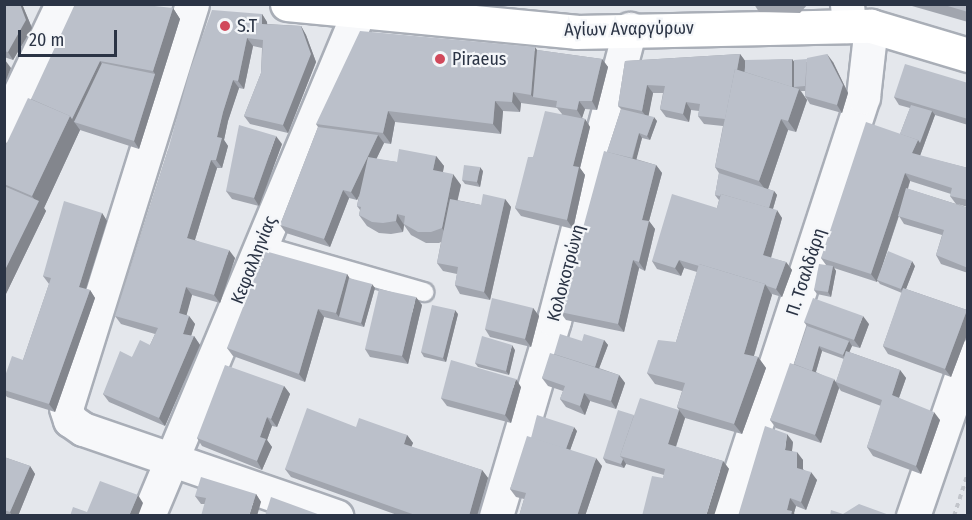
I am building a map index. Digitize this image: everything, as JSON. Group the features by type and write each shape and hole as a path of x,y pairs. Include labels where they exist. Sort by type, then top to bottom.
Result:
{"main road":[{"name":"Αγίων Αναργύρων","path":"287,4 360,8 576,32 856,19 968,55"}],"street":[{"path":"5,123 62,4"},
{"path":"192,4 66,408 70,420 83,429 336,516"},
{"name":"Κεφαλληνίας","path":"148,516 360,8"},
{"name":"Π. Τσαλδάρη","path":"726,516 863,97 856,19"},
{"name":"Κολοκοτρώνη","path":"496,516 554,320 630,29"},
{"path":"913,516 968,356"}],"lane":[{"path":"260,245 424,292"}],"path":[{"path":"954,516 968,473"}],"building":[{"path":"4,4 20,4 26,20 8,52 4,51"},
{"path":"75,4 136,4 173,8 153,71 100,61 72,119 70,116 31,99"},
{"path":"941,4 968,4 968,12"},
{"path":"212,10 262,14 262,24 301,26 311,54 283,125 244,116 261,73 263,40 247,38 238,81 233,80 223,112 217,137 222,138 216,160 211,160 187,238 229,250 214,295 186,287 179,313 189,316 183,334 194,336 159,418 103,394 120,351 132,357 140,340 150,345 158,328 115,316 168,150 190,70"},
{"path":"360,31 535,47 531,95 513,92 512,102 495,101 493,124 388,111 383,133 316,124"},
{"path":"537,50 602,59 592,101 579,101 577,110 556,107 557,101 533,97"},
{"path":"740,54 725,119 698,116 700,104 686,102 683,114 660,109 665,86 647,85 642,111 618,106 625,61"},
{"path":"827,54 843,85 837,105 805,96 807,58"},
{"path":"792,59 792,87 745,72 745,60"},
{"path":"807,59 805,86 794,87 794,60"},
{"path":"102,63 155,74 134,141 74,122"},
{"path":"905,64 968,83 968,119 894,97"},
{"path":"735,69 799,89 788,121 781,119 759,181 715,167"},
{"path":"28,98 70,116 32,196 4,184 4,149"},
{"path":"911,105 932,111 920,143 918,140 900,134"},
{"path":"621,109 654,117 647,136 639,133 632,158 607,152"},
{"path":"545,111 585,119 573,166 579,167 567,220 515,208 528,157 533,157"},
{"path":"866,122 918,140 912,153 968,168 968,200 950,196 952,188 905,173 871,274 821,258"},
{"path":"239,125 276,136 254,198 226,191"},
{"path":"318,127 378,135 351,192 343,190 324,239 280,225"},
{"path":"399,149 436,156 433,170 453,174 442,228 431,232 418,232 404,224 405,216 397,214 396,221 383,223 372,222 359,215 361,207 357,206 368,157 397,162"},
{"path":"604,151 656,165 642,220 649,221 639,262 633,260 618,324 560,312"},
{"path":"464,165 480,167 477,182 462,180"},
{"path":"719,173 774,191 769,208 721,194 720,196 715,195"},
{"path":"4,186 39,201 4,272"},
{"path":"906,188 968,208 968,268 936,255 944,230 898,216"},
{"path":"483,194 505,199 484,292 455,285 458,267 437,263 450,199 481,205"},
{"path":"672,194 717,208 721,194 777,210 763,255 786,262 776,289 699,264 699,266 679,260 675,268 652,261"},
{"path":"64,201 102,213 79,287 90,290 49,404 4,390 4,379 12,356 23,360 51,278 43,276"},
{"path":"265,251 347,274 336,313 318,309 299,374 227,348"},
{"path":"888,251 912,261 901,289 877,280"},
{"path":"699,264 765,284 744,354 758,357 734,424 677,407 685,383 647,373 658,340 676,342"},
{"path":"819,264 833,266 828,292 814,290"},
{"path":"349,278 372,284 361,323 339,317"},
{"path":"903,288 967,310 945,369 883,346"},
{"path":"379,289 416,297 402,356 365,349"},
{"path":"492,298 533,308 525,339 485,329"},
{"path":"813,298 863,316 854,340 804,322"},
{"path":"432,305 455,310 443,358 421,352"},
{"path":"807,326 849,341 843,355 819,346 812,371 794,364"},
{"path":"560,334 582,341 584,334 604,340 595,367 554,354"},
{"path":"482,336 512,345 506,371 475,363"},
{"path":"846,351 900,370 892,395 934,412 916,466 867,447 882,400 836,382"},
{"path":"550,353 619,375 611,401 584,393 580,406 560,399 565,386 542,378"},
{"path":"451,360 516,379 505,415 441,398"},
{"path":"790,363 834,379 815,435 770,420"},
{"path":"225,365 284,386 271,419 267,417 260,437 266,439 257,461 197,438"},
{"path":"640,398 679,410 668,444 723,461 706,516 642,516 652,476 663,478 665,469 620,456"},
{"path":"307,408 356,427 359,418 407,435 404,444 482,470 469,516 418,516 285,469"},
{"path":"618,410 634,415 620,456 623,459 621,464 603,458"},
{"path":"537,415 574,427 566,449 531,438"},
{"path":"765,426 787,434 785,450 797,452 797,468 811,472 801,502 790,498 787,510 792,511 791,516 738,516"},
{"path":"527,436 596,458 577,516 519,516 526,493 510,489"},
{"path":"4,457 30,466 10,512 4,510"},
{"path":"201,477 256,494 249,516 201,516 206,498 195,496"},
{"path":"100,481 138,495 129,516 70,516 73,507 87,512"},
{"path":"271,497 323,516 265,516"},
{"path":"859,504 892,516 830,516 831,510 843,514"}],"place":[{"name":"S.T","path":"225,26"},
{"name":"Piraeus","path":"440,59"}]}
